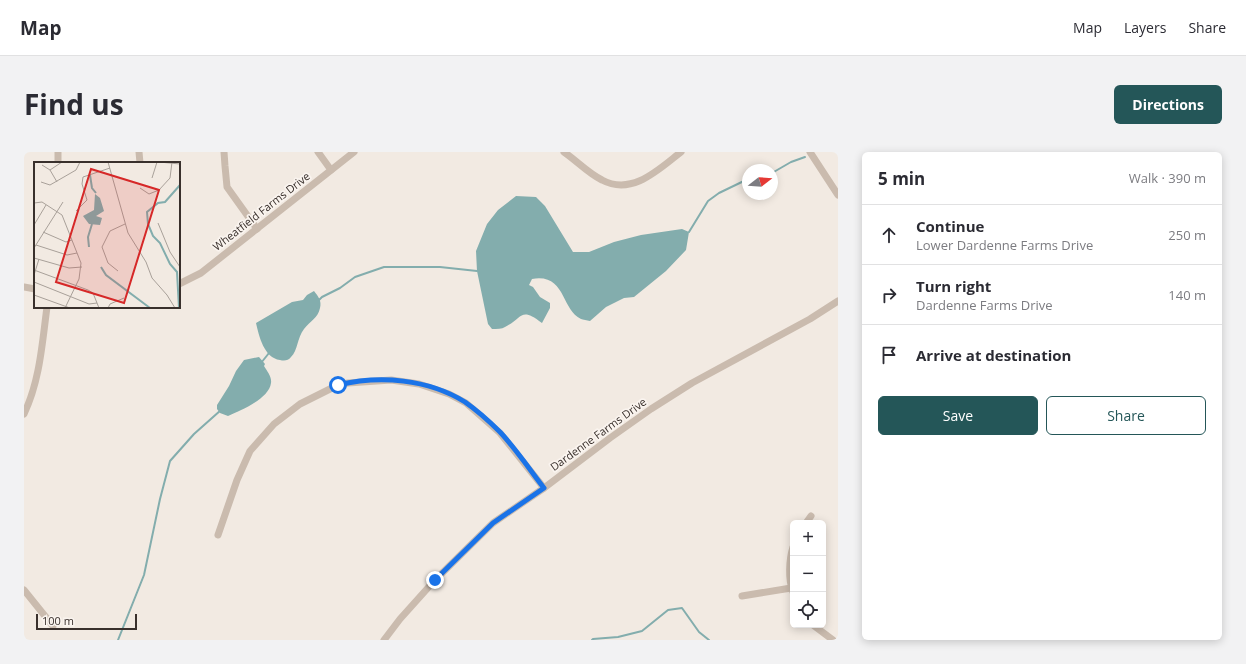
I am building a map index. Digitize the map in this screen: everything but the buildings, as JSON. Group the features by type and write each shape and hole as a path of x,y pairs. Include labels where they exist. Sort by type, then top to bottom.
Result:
{"street":[{"path":"139,152 140,162"},
{"path":"224,152 228,187 257,229"},
{"path":"318,152 330,170"},
{"name":"Wheatfield Farms Drive","path":"180,284 201,273 354,152"},
{"path":"564,152 602,180 617,185 634,183 646,179 681,152"},
{"path":"810,152 838,195"},
{"path":"24,287 34,289"},
{"name":"Dardenne Farms Drive","path":"384,640 400,619 435,580 493,523 544,488 651,409 692,383 810,319 838,302"},
{"path":"24,414 32,398 38,376 47,308"},
{"path":"218,535 237,480 250,451 274,424 300,404 338,385 348,382 391,380 420,384 449,394 466,403 500,433 544,488"},
{"path":"808,520 811,516"},
{"path":"24,590 53,626"},
{"path":"742,596 790,590"},
{"path":"817,628 833,640"}],"water":[{"path":"516,196 536,197 545,206 573,252 589,252 614,242 641,235 682,229 689,232 686,250 666,271 634,297 624,298 606,307 590,321 581,319 575,314 562,293 551,281 532,279 529,285 533,287 540,297 550,303 550,308 542,323 525,314 504,328 492,329 488,324 477,271 476,251 487,224 498,210"},
{"path":"314,291 320,301 318,314 302,332 295,351 290,358 284,361 274,358 263,346 256,323 292,302 303,300 307,295"},
{"path":"259,357 265,364 264,366 271,379 269,389 260,399 240,411 228,416 220,413 217,409 217,405 229,386 236,371 244,360"}],"waterway":[{"path":"778,170 791,162 805,157"},
{"path":"689,232 708,201 719,193 742,182"},
{"path":"319,300 355,277 384,267 440,267 477,271"},
{"path":"261,363 269,353"},
{"path":"118,640 144,575 160,499 170,461 194,434 221,410"},
{"path":"592,640 618,637 642,631 668,610 682,608 699,632 709,640"}],"route":[{"path":"338,385 348,382 391,380 420,384 449,394 466,403 500,433 544,488 493,523 435,580"}]}
